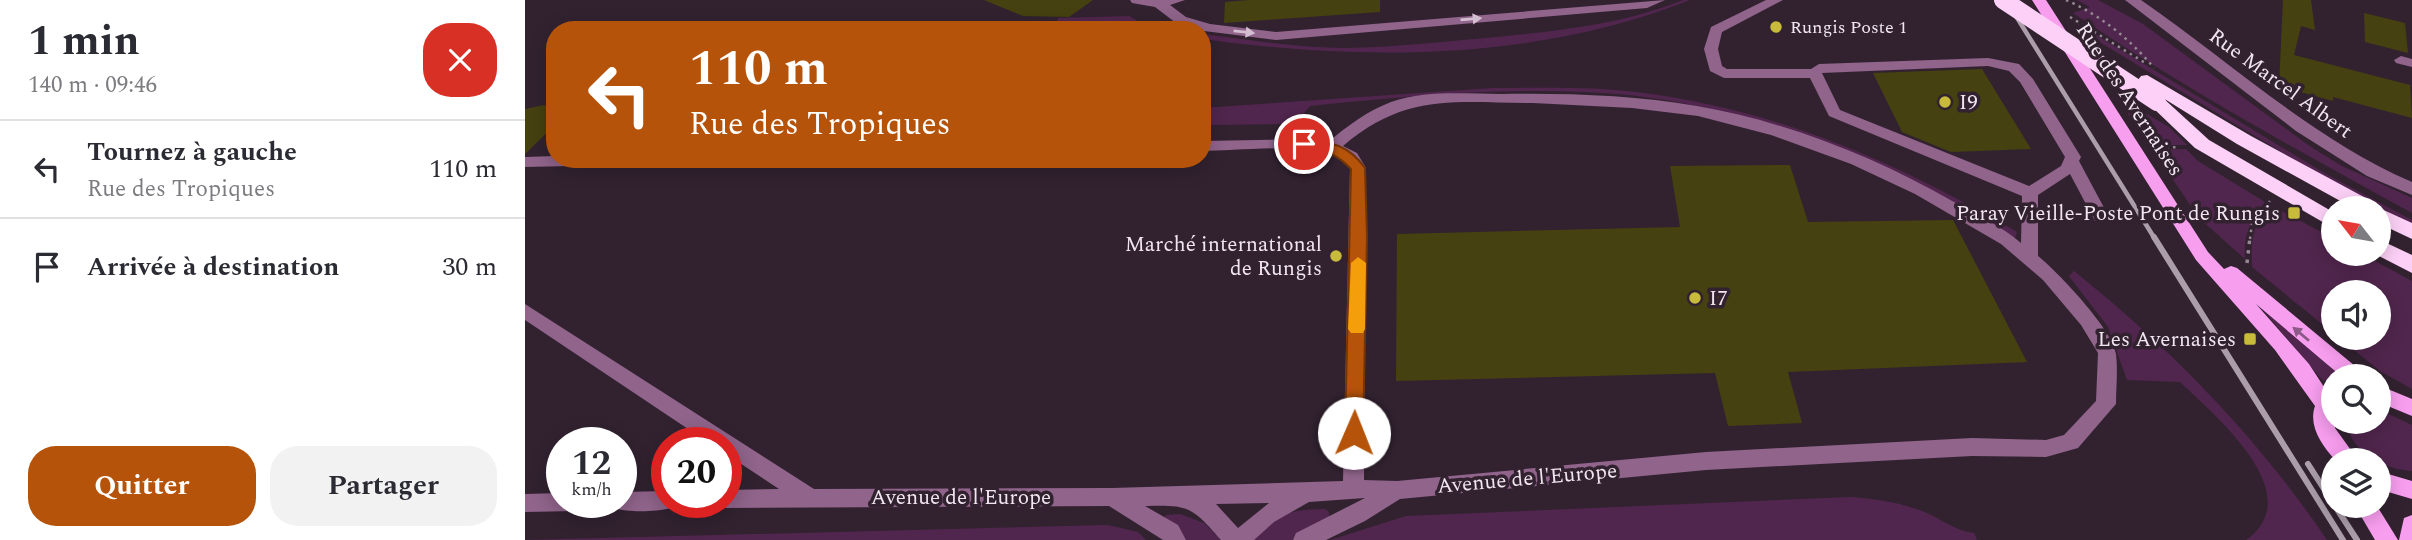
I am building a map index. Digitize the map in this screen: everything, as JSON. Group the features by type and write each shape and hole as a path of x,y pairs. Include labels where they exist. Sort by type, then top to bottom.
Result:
{"highway":[{"path":"2003,0 2157,102 2321,199"},
{"path":"2027,0 2150,71 2244,140 2346,196"},
{"path":"2157,102 2202,144 2321,214"},
{"path":"2391,221 2412,232"},
{"path":"2391,238 2412,250"},
{"path":"2391,253 2412,265"}],"main road":[{"name":"Rue des Avernaises","path":"2039,0 2203,256 2321,391"},
{"name":"Rue des Avernaises","path":"2183,223 2235,279 2339,364"},
{"path":"2391,399 2412,408"},
{"path":"2391,484 2412,491"},
{"path":"2373,518 2387,540"},
{"path":"2410,540 2412,525"}],"street":[{"path":"1137,0 1159,3 1178,0"},
{"path":"1211,28 1276,36 1647,4 1658,0"},
{"path":"1776,0 1716,30 1711,49 1714,68 1724,74 1815,73"},
{"name":"Rue Marcel Albert","path":"2132,0 2312,136 2353,162 2412,189"},
{"path":"1159,3 1184,21"},
{"path":"1815,73 1819,68 1988,62 2014,67 2034,91 2073,157 2067,169 2030,193"},
{"path":"1815,73 1834,113 2030,193"},
{"name":"Avenue de l'Europe","path":"742,499 1112,497 1397,490 1706,461 1972,447 2014,447 2031,450 2068,444 2106,404 2107,352 2087,320 2049,275 2029,258 2007,240 1921,190 1857,160 1776,131 1698,111 1632,103 1582,100 1421,100 1396,106 1360,124 1332,147"},
{"path":"1211,146 1304,144 1332,147 1351,158 1358,168 1353,489"},
{"path":"526,163 546,152"},
{"path":"2070,161 2101,217"},
{"path":"526,163 546,162"},
{"path":"2029,258 2032,213 2030,193"},
{"path":"525,311 702,427"},
{"path":"742,454 808,497"},
{"path":"1304,540 1358,514 1397,490"},
{"path":"1184,496 1209,512 1237,540 1267,515 1305,493"},
{"path":"1112,497 1170,532 1175,540"},
{"path":"525,503 546,503"}],"path":[{"path":"2066,0 2093,12 2141,52 2150,71"},
{"path":"2068,16 2150,71"},
{"path":"2147,148 2185,147"},
{"path":"2247,263 2252,223 2267,202"}],"shaded area":[{"path":"1690,0 1632,20 1572,35 1449,51 1325,51 1211,40 1211,35 1328,48 1426,44 1573,28"},
{"path":"2077,0 2098,0 2143,24 2311,147 2342,166 2412,198 2412,213 2391,202 2391,196 2381,196 2240,117 2073,13 2090,7"},
{"path":"1129,16 1138,21 1057,21 1058,18"},
{"path":"2078,24 2326,174 2367,196 2358,196 2326,179 2078,29"},
{"path":"1493,88 1618,90 1689,100 1739,111 1834,142 1925,183 2017,232 2015,238 1971,212 1878,166 1780,128 1680,103 1629,95 1510,91 1429,95 1310,106 1295,124 1211,125 1211,107"},
{"path":"2117,97 2169,127 2187,145 2149,145"},
{"path":"2186,149 2198,161 2265,202 2249,228 2245,242 2245,259 2199,218 2153,150"},
{"path":"2270,205 2321,232 2321,266 2384,266 2412,281 2412,389 2391,377 2391,364 2371,364 2354,350 2391,350 2391,280 2321,280 2321,323 2252,267 2254,233"},
{"path":"2391,209 2412,220 2412,225 2391,214"},
{"path":"2074,271 2179,363 2211,396 2271,464 2327,540 2246,540 2263,521 2268,500 2262,478 2250,456 2233,434 2180,382 2127,380 2108,327 2069,276"},
{"path":"2258,304 2333,364 2321,364 2321,379"},
{"path":"2391,415 2412,425 2412,471 2391,467 2391,448 2360,448 2350,434 2391,434"},
{"path":"1851,497 1887,501 1913,508 1960,530 1974,533 1977,540 1330,540 1406,516"},
{"path":"1325,509 1329,512 1329,518 1292,540 1250,540 1268,524 1284,515 1302,510"},
{"path":"1180,514 1204,523 1221,540 1184,540 1164,518 1166,515"},
{"path":"1108,525 1138,532 1146,540 525,540"}],"building":[{"path":"984,0 1093,0 1069,17 1023,16"},
{"path":"1380,0 1380,12 1224,23 1225,2"},
{"path":"2283,0 2311,0 2315,30 2301,26 2294,55 2410,85 2412,118 2279,86"},
{"path":"2364,13 2405,23 2408,53 2365,42"},
{"name":"I9","path":"1982,69 2031,149 1951,152 1902,132 1873,73"},
{"path":"546,106 546,134 525,154 525,109"},
{"name":"I7","path":"1790,165 1808,222 1953,220 2027,362 1788,372 1802,423 1728,426 1715,373 1396,381 1397,234 1680,227 1670,166"}],"railway":[{"path":"2006,0 2155,239"},
{"path":"2154,237 2343,540"},
{"path":"2308,464 2321,484"},
{"path":"2343,518 2357,540"}],"slow traffic":[{"path":"1357,329 1358,263"}],"place":[{"name":"Rungis Poste 1","path":"1776,27"},
{"name":"I9","path":"1945,102"},
{"name":"Paray Vieille-Poste Pont de Rungis","path":"2294,213"},
{"name":"Marché international de Rungis","path":"1336,256"},
{"name":"I7","path":"1695,298"},
{"name":"Les Avernaises","path":"2250,339"}],"route":[{"path":"1304,144 1332,147 1351,158 1358,168 1354,433"}]}
